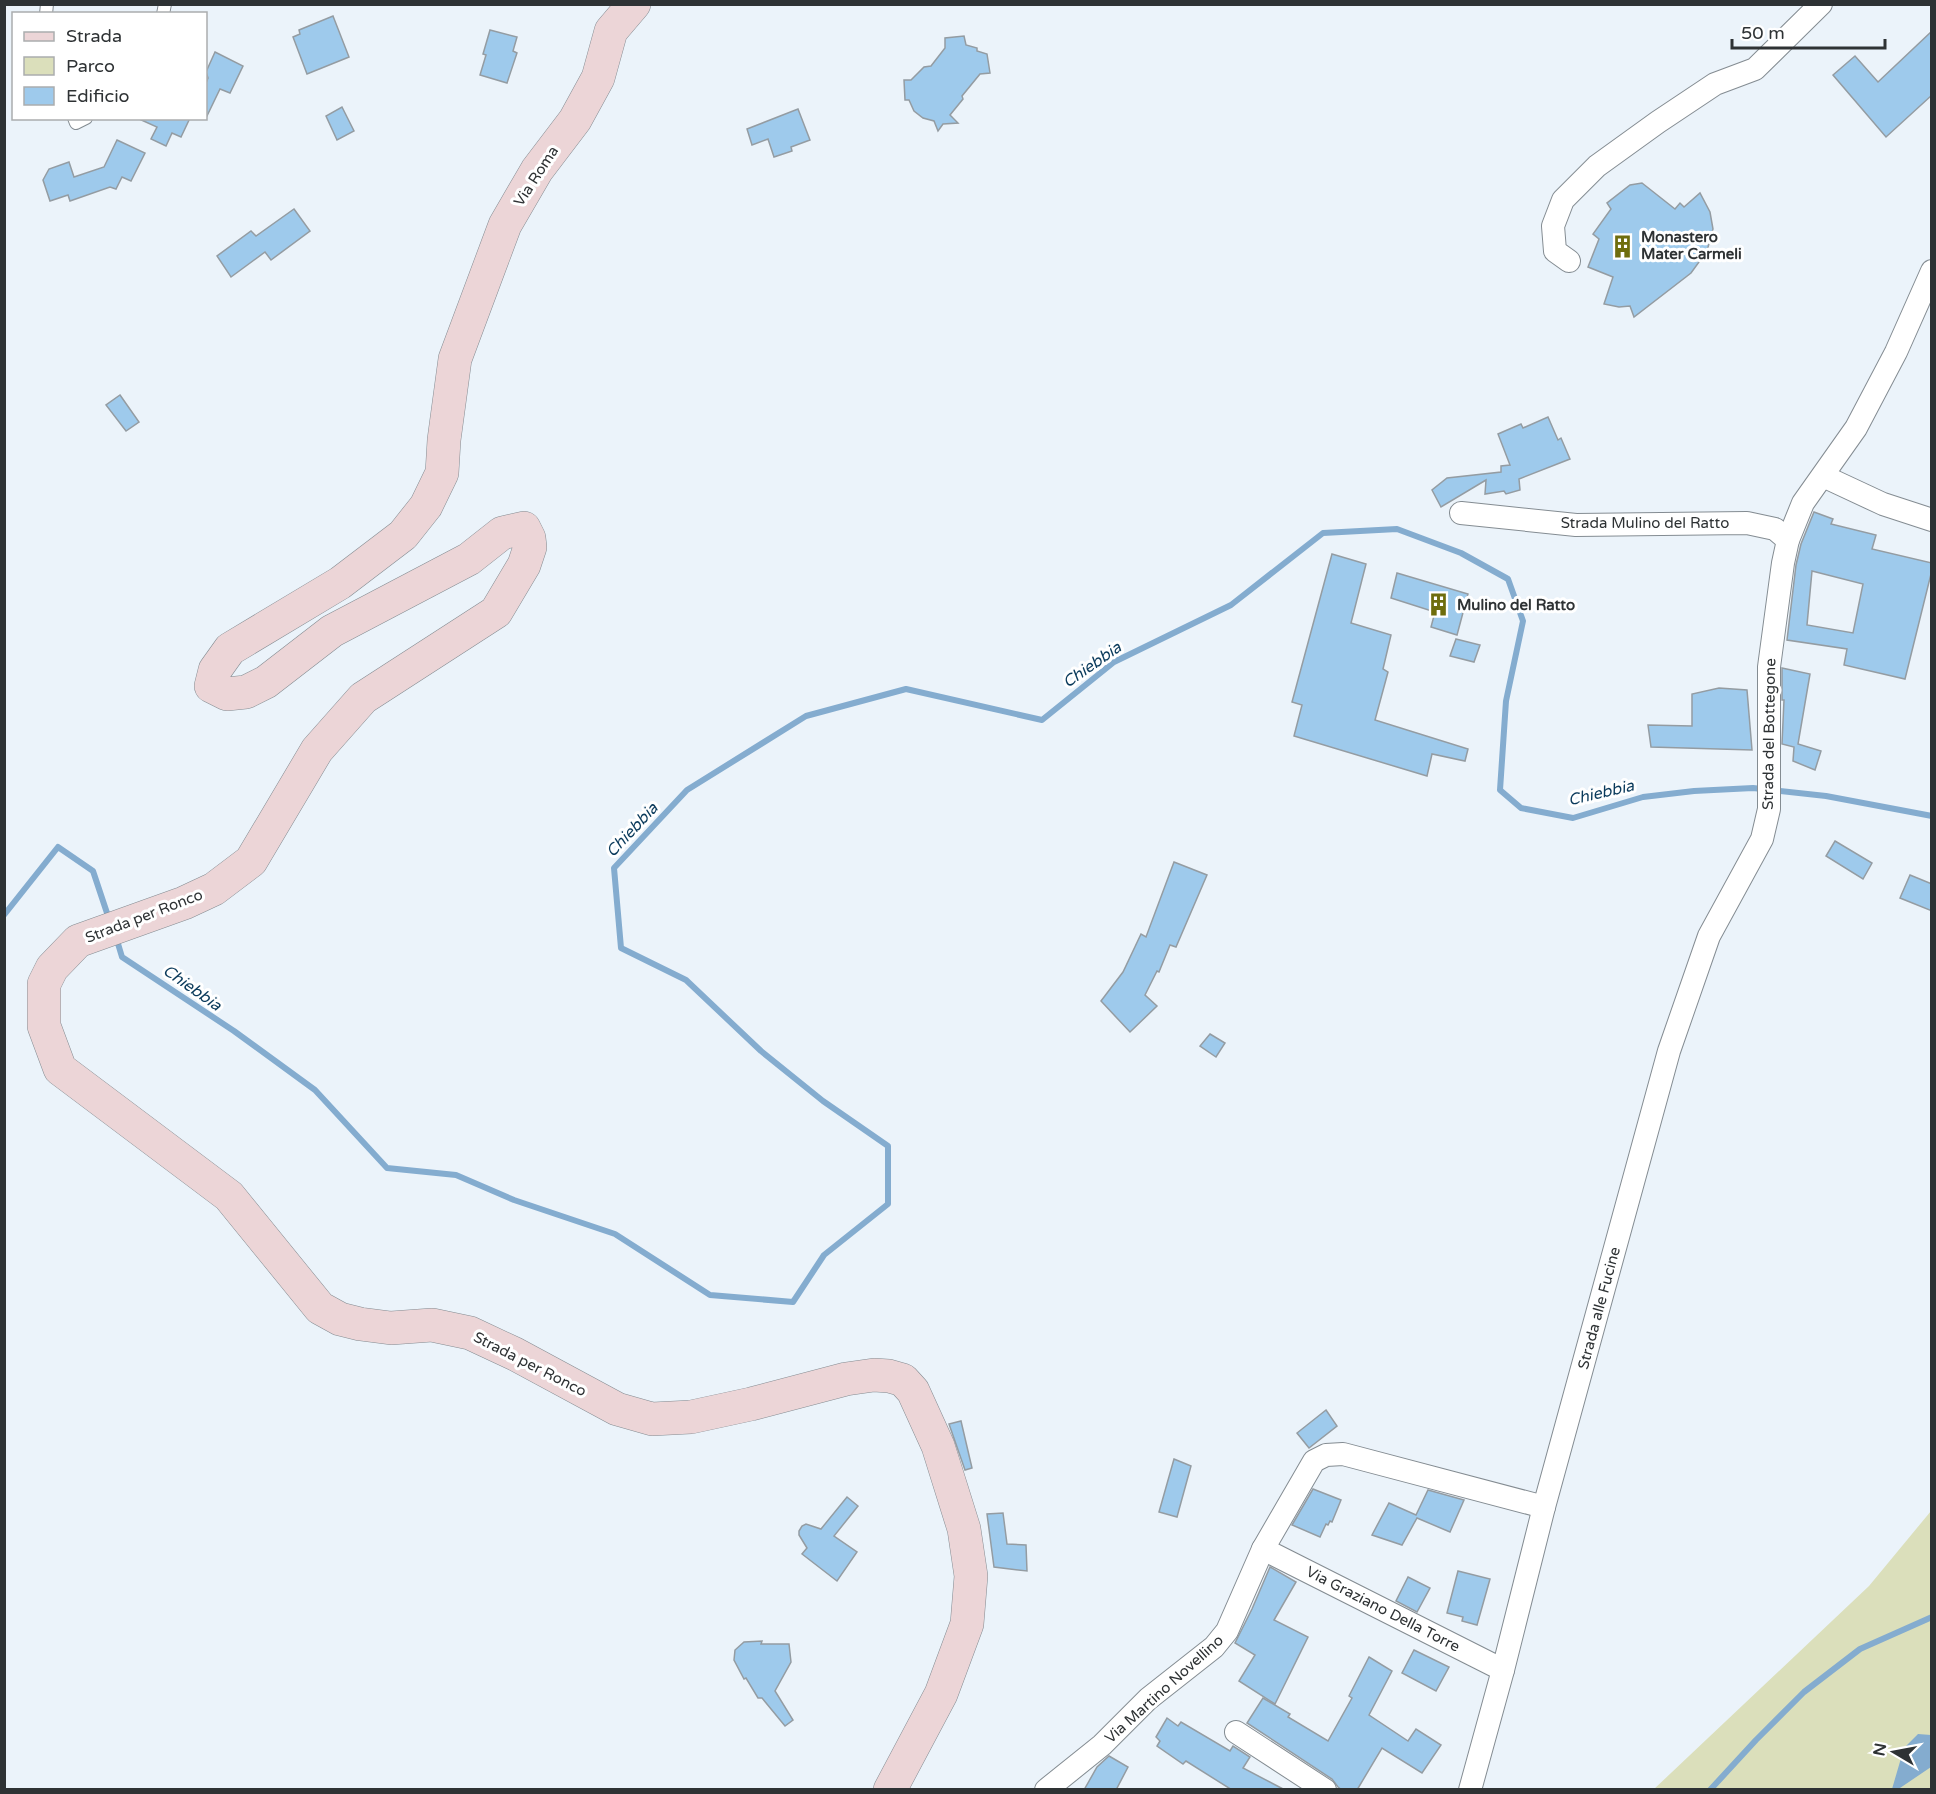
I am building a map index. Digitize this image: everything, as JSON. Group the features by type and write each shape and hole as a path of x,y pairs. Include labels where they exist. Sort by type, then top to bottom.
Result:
{"street":[{"name":"Via Roma","path":"455,359 505,225 537,170 575,120 598,78 611,31 634,4"},
{"path":"1569,261 1555,250 1553,226 1563,200 1597,166 1658,122 1715,84 1755,69 1821,4"},
{"name":"Strada del Bottegone","path":"1762,839 1769,808 1769,667 1788,540 1803,503 1856,428 1896,352 1932,271"},
{"name":"Strada per Ronco","path":"455,359 442,473 426,506 403,535 339,584 230,649 215,670 211,686 226,694 246,692 266,682 332,631 469,559 502,533 524,528 530,547 516,579 496,612 363,698 317,750 251,861 214,889 145,918 78,941 52,968 44,984 44,1026 60,1069 229,1196 321,1308 340,1319 391,1328 432,1325 470,1333 515,1354 617,1409 652,1419 691,1417 846,1379 874,1375 903,1380 917,1398 938,1446 964,1529 971,1576 967,1624 941,1694 890,1790"},
{"path":"1823,476 1883,504 1932,520"},
{"name":"Strada Mulino del Ratto","path":"1461,513 1576,525 1747,523 1775,529 1788,540"},
{"name":"Strada alle Fucine","path":"1470,1790 1544,1507 1670,1051 1710,936 1762,839"},
{"name":"Via Martino Novellino","path":"1046,1790 1102,1745 1148,1699 1214,1647 1227,1631 1263,1549 1314,1461 1326,1455 1343,1454 1544,1507"},
{"name":"Via Graziano Della Torre","path":"1263,1549 1503,1670"},
{"path":"1236,1732 1325,1790"}],"green space":[{"path":"1931,1511 1931,1789 1653,1790 1869,1586"}],"water":[{"path":"1918,1734 1931,1735 1931,1767 1900,1789 1892,1789 1904,1748"}],"building":[{"path":"333,16 349,57 307,74 293,37 300,34 299,30"},
{"path":"490,30 517,37 513,51 517,53 507,83 480,75"},
{"path":"1932,31 1932,95 1886,137 1833,75 1855,56 1878,82"},
{"path":"964,36 966,45 987,54 990,73 980,74 962,96 963,99 950,115 958,123 943,124 938,131 934,121 923,118 914,111 909,100 905,100 904,80 911,80 924,67 931,66 945,48 945,38"},
{"path":"215,52 243,66 230,93 220,89 207,116 208,78 207,70"},
{"path":"342,107 354,131 337,140 326,116"},
{"path":"798,109 810,140 791,147 792,151 774,157 768,139 752,145 747,129"},
{"path":"141,120 189,120 181,137 172,133 166,146 151,139 157,127"},
{"path":"117,140 145,153 131,181 122,177 116,189 110,187 70,201 68,195 50,201 43,180 49,169 69,162 74,177 104,167"},
{"name":"Monastero Mater Carmeli","path":"1642,183 1675,209 1680,203 1684,207 1700,193 1710,212 1713,229 1707,251 1691,273 1634,317 1630,306 1619,307 1604,304 1613,277 1588,267 1599,239 1593,234 1611,209 1607,203 1630,185"},
{"path":"294,209 310,231 271,260 265,252 231,277 217,256 251,231 256,236"},
{"path":"120,395 139,422 126,431 106,405"},
{"path":"1548,417 1558,440 1561,438 1570,459 1519,479 1520,490 1506,494 1504,491 1485,494 1486,480 1441,507 1432,490 1447,478 1501,472 1501,466 1510,465 1498,434 1521,424 1523,428"},
{"path":"1814,512 1833,519 1831,524 1876,535 1872,549 1932,563 1905,679 1844,665 1847,649 1787,640 1796,565 1801,544","holes":["1812,571 1863,584 1853,633 1807,625"]},
{"path":"1332,554 1366,564 1351,623 1391,635 1383,669 1388,672 1375,720 1468,749 1465,761 1432,754 1427,776 1294,736 1302,705 1292,702"},
{"name":"Mulino del Ratto","path":"1397,573 1468,594 1457,635 1431,627 1435,612 1391,598"},
{"name":"Mulino del Ratto","path":"1456,639 1480,645 1474,662 1450,656"},
{"path":"1782,668 1810,674 1798,744 1821,751 1815,770 1793,761 1794,747 1782,744 1784,700 1782,700"},
{"path":"1719,688 1747,690 1752,750 1651,747 1648,725 1692,726 1692,694"},
{"path":"1835,841 1872,863 1863,879 1826,856"},
{"path":"1174,862 1207,875 1176,947 1170,945 1159,972 1157,971 1145,995 1157,1006 1130,1032 1101,1001 1123,972 1141,934 1146,937"},
{"path":"1910,875 1932,884 1932,911 1900,898"},
{"path":"1210,1034 1225,1043 1216,1057 1200,1046"},
{"path":"1326,1410 1337,1426 1309,1448 1297,1433"},
{"path":"961,1421 972,1468 965,1470 949,1424"},
{"path":"1174,1459 1191,1466 1177,1517 1159,1512"},
{"path":"1313,1489 1341,1500 1332,1522 1326,1524 1320,1537 1292,1525"},
{"path":"1428,1490 1464,1500 1450,1532 1417,1518 1402,1545 1372,1535 1389,1503 1416,1515"},
{"path":"847,1497 858,1506 834,1536 857,1552 837,1581 802,1554 807,1548 799,1531 806,1524 821,1529"},
{"path":"1003,1513 1007,1544 1026,1545 1027,1571 994,1567 987,1514"},
{"path":"1270,1567 1296,1582 1274,1620 1308,1637 1275,1704 1239,1681 1255,1655 1235,1643"},
{"path":"1458,1571 1490,1579 1477,1625 1462,1621 1463,1617 1447,1613"},
{"path":"1408,1577 1430,1588 1417,1612 1396,1601"},
{"path":"762,1641 761,1644 789,1644 791,1662 775,1691 793,1720 785,1726 762,1698 758,1698 734,1660 735,1650 744,1642"},
{"path":"1414,1650 1449,1667 1436,1691 1402,1673"},
{"path":"1369,1657 1392,1671 1369,1715 1408,1741 1416,1729 1441,1745 1422,1773 1382,1748 1357,1790 1342,1790 1332,1779 1247,1723 1263,1698 1290,1714 1288,1717 1328,1741 1352,1698 1349,1696"},
{"path":"1167,1718 1178,1726 1181,1722 1230,1751 1233,1746 1250,1757 1243,1768 1285,1790 1232,1790 1186,1761 1183,1764 1157,1746 1160,1741 1156,1737"},
{"path":"1109,1756 1128,1767 1116,1790 1084,1790 1097,1767"}],"waterway":[{"name":"Chiebbia","path":"116,937 122,957 234,1031 315,1090 387,1168 456,1175 514,1200 615,1234 710,1295 793,1302 824,1255 888,1204 888,1146 823,1101 761,1051 686,980 621,948 614,868 687,790 806,716 906,689 1042,720 1114,662 1231,605 1323,533 1397,529 1461,553 1508,579 1523,621 1506,701 1500,790 1521,808 1573,818 1643,797 1694,791 1753,788 1826,796 1932,816"},
{"name":"Chiebbia","path":"4,915 58,847 93,871 109,919"},
{"path":"1710,1790 1804,1692 1860,1649 1932,1617"}],"place":[{"name":"Monastero Mater Carmeli","path":"1623,246"},
{"name":"Mulino del Ratto","path":"1439,605"}]}
